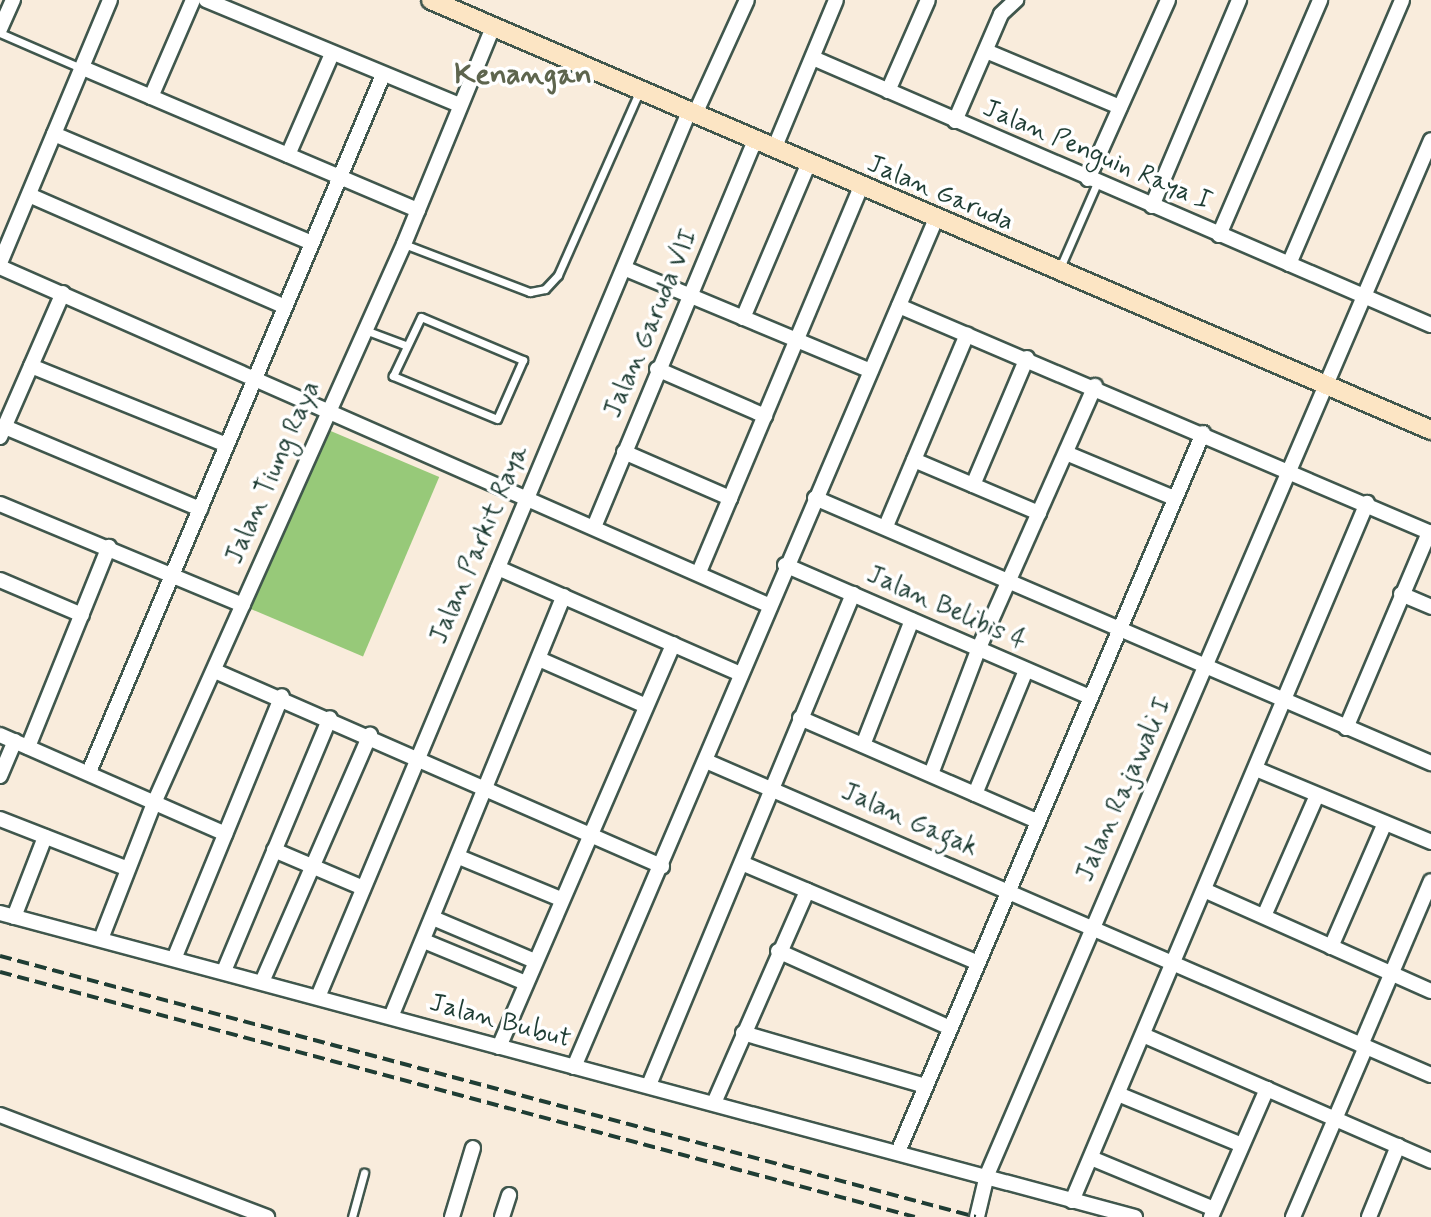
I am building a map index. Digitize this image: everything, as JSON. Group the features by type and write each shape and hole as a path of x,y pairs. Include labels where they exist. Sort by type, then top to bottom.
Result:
{"street":[{"path":"0,31 13,0"},
{"path":"110,0 0,265 768,605"},
{"path":"151,97 193,0"},
{"path":"206,0 460,105"},
{"name":"Jalan Garuda","path":"431,0 935,221 1431,430"},
{"name":"Jalan Parkit Raya","path":"318,997 525,497 692,113 747,0"},
{"path":"774,149 836,0"},
{"path":"888,91 928,0"},
{"path":"955,121 1001,14 1016,0"},
{"path":"1092,181 1120,107 1168,0"},
{"path":"1152,206 1239,0"},
{"path":"1219,235 1320,0"},
{"path":"1289,264 1402,0"},
{"name":"Jalan Tiung Raya","path":"101,939 154,803 404,244 493,27"},
{"path":"986,51 1120,107"},
{"path":"288,155 332,54"},
{"name":"Jalan Penguin Raya I","path":"813,58 1431,325"},
{"path":"83,68 418,210"},
{"path":"89,772 383,75"},
{"path":"54,134 312,243"},
{"name":"Jalan Rajawali I","path":"977,1217 987,1175 1091,928 1431,140"},
{"name":"Jalan Garuda VII","path":"594,527 657,369 755,141"},
{"path":"743,318 808,165"},
{"path":"699,572 861,187"},
{"path":"29,195 285,307"},
{"path":"574,1067 662,866 785,565 935,221"},
{"path":"626,269 871,371"},
{"path":"63,293 2,432 200,509"},
{"path":"899,306 1095,386 1430,533 1401,594 1346,728"},
{"path":"886,526 967,334"},
{"path":"973,485 1027,358"},
{"path":"31,366 227,445"},
{"path":"657,369 765,416"},
{"path":"931,774 978,650 1095,386"},
{"path":"898,1152 1005,890 1203,433"},
{"path":"624,452 730,498"},
{"path":"1066,453 1174,498"},
{"path":"914,460 1039,513"},
{"path":"815,498 1010,580 1284,703 1431,763"},
{"path":"1072,1201 1367,503"},
{"path":"0,504 243,605"},
{"path":"0,776 22,744 82,615 109,547"},
{"name":"Jalan Belibis 4","path":"785,565 1088,696"},
{"path":"498,568 741,674"},
{"path":"0,580 82,615"},
{"path":"649,1085 744,864 800,718 853,594"},
{"path":"1401,594 1431,607"},
{"path":"391,1017 564,596"},
{"path":"863,745 912,620"},
{"path":"499,1047 673,644"},
{"path":"539,659 646,706"},
{"path":"975,794 1026,670"},
{"path":"215,671 282,696 662,866"},
{"path":"174,959 282,696"},
{"path":"224,971 330,718"},
{"path":"800,718 1035,820"},
{"path":"0,735 225,834"},
{"path":"262,982 370,735"},
{"name":"Jalan Gagak","path":"706,761 1431,1075"},
{"path":"1256,769 1431,842"},
{"path":"1264,916 1317,795"},
{"path":"0,819 128,869"},
{"path":"1331,947 1385,823"},
{"path":"7,915 45,837"},
{"path":"274,850 363,888"},
{"path":"459,857 561,899"},
{"path":"744,864 976,962"},
{"path":"1293,1217 1336,1118 1391,974 1425,913 1431,881"},
{"path":"1204,890 1431,991"},
{"path":"714,1103 778,951 807,891"},
{"name":"Jalan Bubut","path":"7,915 1135,1217"},
{"path":"433,918 535,961"},
{"path":"424,941 526,983"},
{"path":"778,951 948,1027"},
{"path":"743,1033 925,1086"},
{"path":"1143,1035 1431,1161"},
{"path":"1091,1158 1212,1213 1267,1089"},
{"path":"1118,1094 1242,1145"},
{"path":"0,1115 242,1213 267,1217"},
{"path":"1369,1217 1398,1146"},
{"path":"452,1217 473,1148"},
{"path":"502,1217 509,1195"}],"lane":[{"path":"0,31 83,68"},
{"path":"404,244 530,292 545,289 558,275 639,90"},
{"path":"1058,272 1092,181"},
{"path":"421,317 429,317 523,362 501,414 494,420 398,381 393,368 405,345 421,317"},
{"path":"363,330 405,345"},
{"path":"352,1217 364,1173"}],"green space":[{"path":"326,429 439,477 363,657 250,608"}],"railway":[{"path":"0,956 976,1217"},
{"path":"0,972 915,1217"}],"district":[{"name":"Kenangan","path":"523,75"}]}
